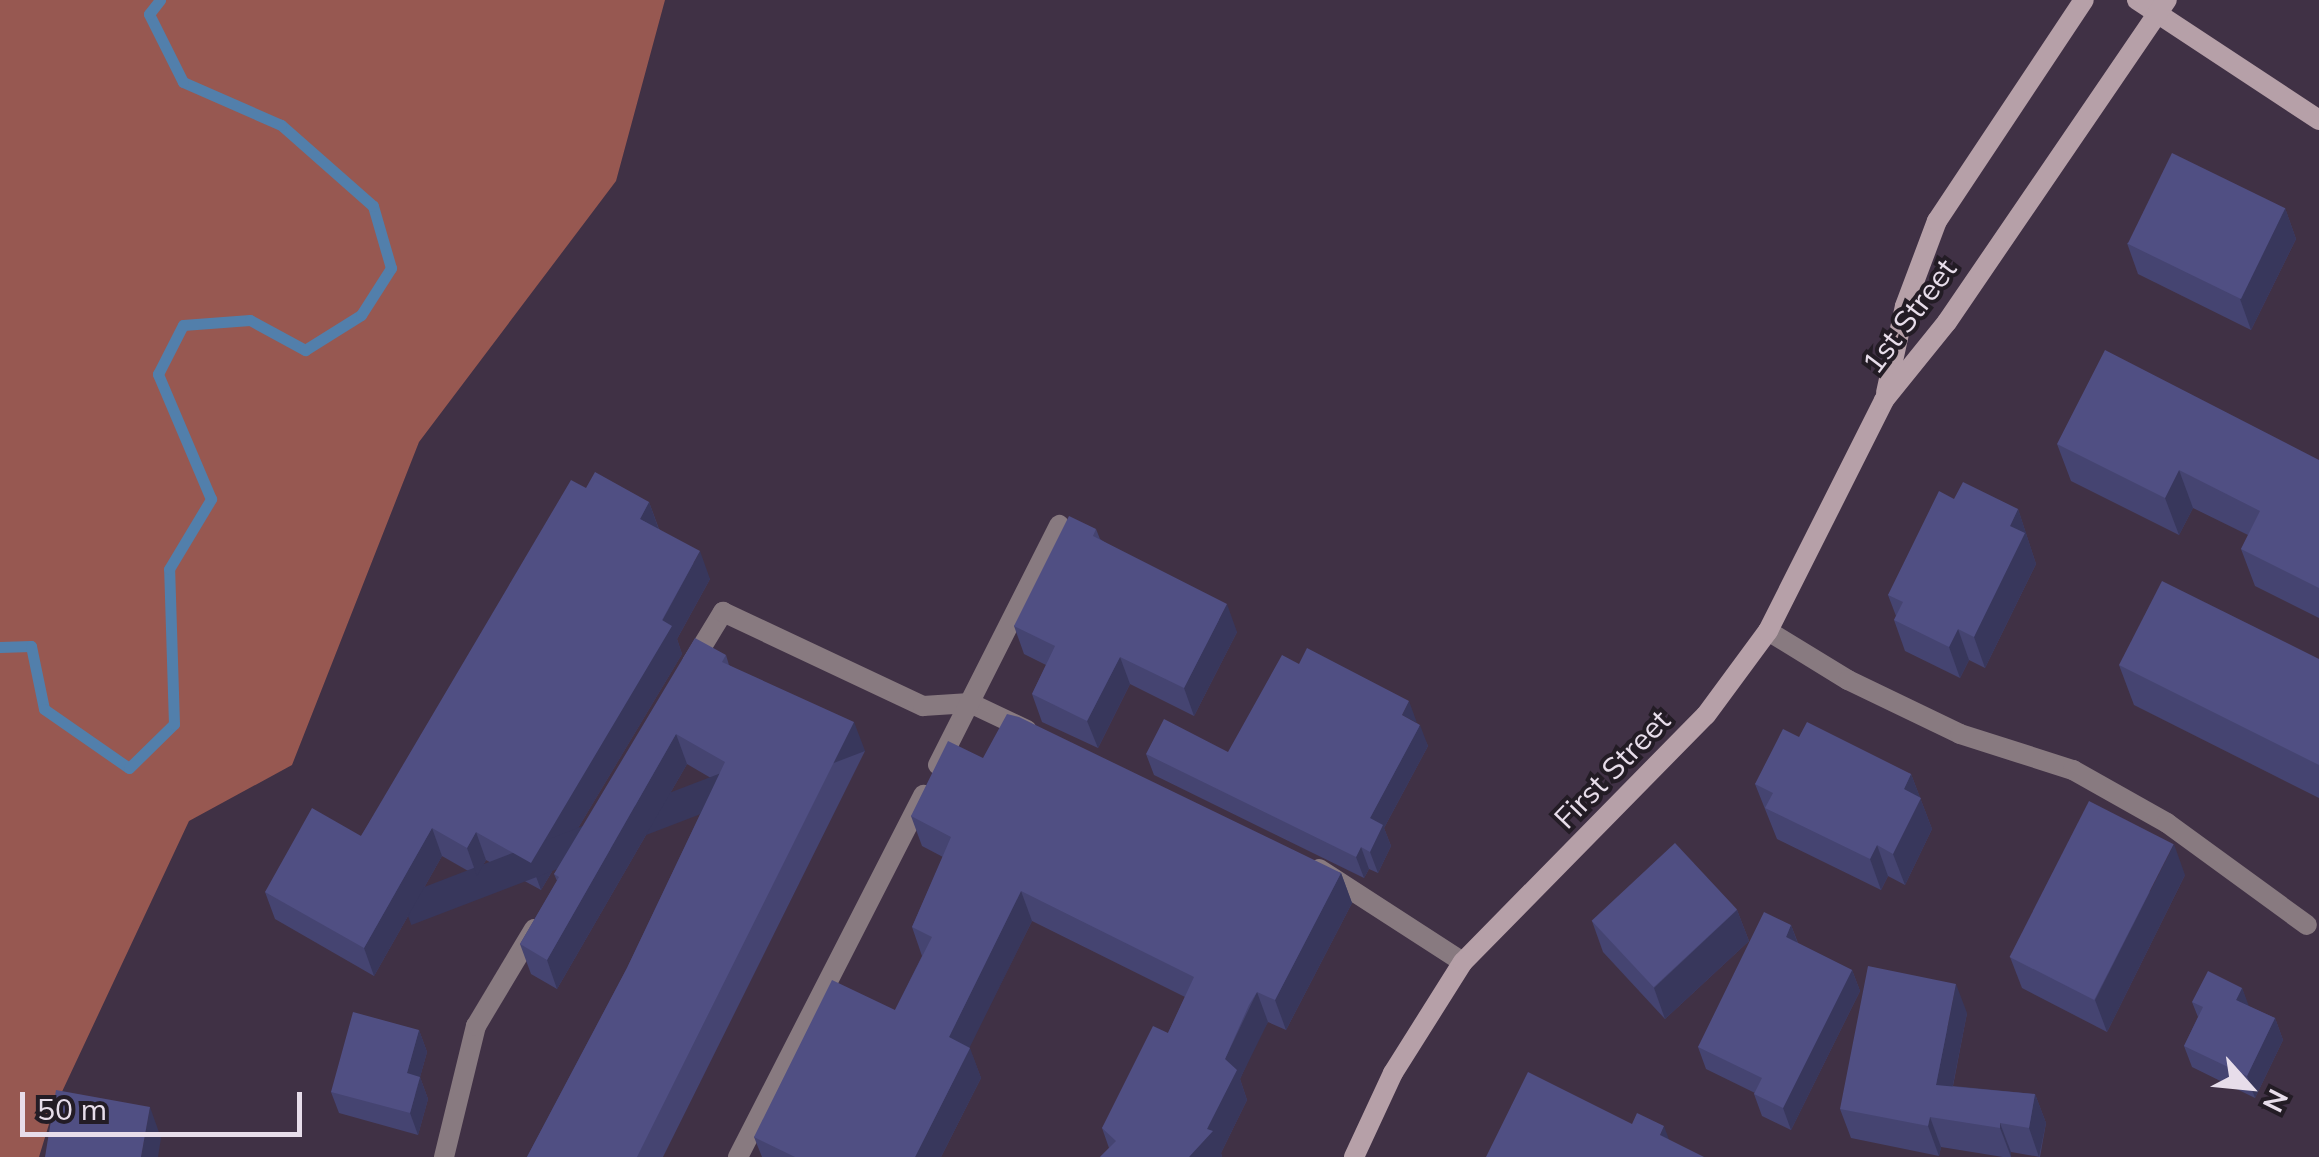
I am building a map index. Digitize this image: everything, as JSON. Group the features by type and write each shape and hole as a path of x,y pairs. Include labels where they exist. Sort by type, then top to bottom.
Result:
{"street":[{"name":"1st Street","path":"1884,400 1905,306 1937,221 2084,0"},
{"path":"2138,0 2162,7 2319,120"},
{"name":"1st Street","path":"1884,400 1947,322 2162,7"},
{"name":"First Street","path":"1354,1157 1393,1073 1463,962 1706,715 1768,632 1884,400"},
{"path":"738,1157 1059,526"},
{"path":"683,678 723,612 923,706 970,703 1041,737"},
{"path":"1768,632 1848,680 1960,734 2073,770 2166,823 2307,925"},
{"path":"1290,855 1344,880 1463,962"},
{"path":"444,1157 476,1026 545,910"}],"shaded area":[{"path":"0,0 665,0 616,181 419,442 292,765 189,821 53,1111 39,1157 0,1157"}],"building":[{"path":"2172,153 2285,208 2241,299 2128,244"},
{"path":"2105,350 2319,460 2319,588 2241,549 2260,511 2179,470 2165,498 2057,444"},
{"path":"595,472 649,502 640,519 700,551 662,620 672,626 531,863 476,832 467,848 432,828 364,948 265,892 312,808 361,836 571,480 586,488"},
{"path":"1963,482 2018,509 2010,526 2025,533 1974,637 1958,629 1949,647 1894,620 1903,602 1888,595 1939,491 1954,499"},
{"path":"1069,516 1096,529 1093,536 1227,604 1184,688 1120,657 1087,721 1032,694 1055,646 1014,626"},
{"path":"2162,581 2319,659 2319,765 2119,665"},
{"path":"695,638 726,655 722,662 854,722 637,1157 527,1157 627,968 725,762 676,734 547,960 520,944 559,877 554,874"},
{"path":"1307,648 1409,701 1402,715 1420,725 1370,818 1383,825 1370,852 1361,847 1356,857 1146,754 1164,719 1228,752 1282,655 1299,664"},
{"path":"1007,714 1341,873 1275,1000 1257,992 1249,1005 1225,1059 1237,1070 1207,1129 1213,1131 1189,1157 1100,1157 1116,1141 1102,1128 1153,1026 1168,1033 1194,977 1021,891 949,1037 970,1048 915,1157 795,1157 754,1137 832,980 895,1010 932,937 912,927 951,837 911,816 948,741 983,758"},
{"path":"1807,722 1911,774 1904,789 1921,798 1893,854 1877,845 1870,859 1765,808 1773,793 1755,784 1783,729 1799,737"},
{"path":"2089,801 2174,844 2094,1000 2010,957"},
{"path":"1675,843 1737,910 1654,987 1592,921"},
{"path":"1764,912 1791,925 1786,937 1852,970 1783,1108 1754,1094 1762,1078 1698,1047"},
{"path":"1868,966 1956,984 1936,1085 2035,1094 2029,1128 2000,1123 2000,1128 1930,1117 1928,1126 1840,1109"},
{"path":"2208,971 2242,988 2236,1000 2275,1018 2247,1076 2184,1046 2203,1007 2192,1002"},
{"path":"353,1012 419,1030 407,1073 420,1077 410,1113 331,1092"},
{"path":"1528,1072 1632,1124 1637,1113 1664,1126 1660,1135 1704,1157 1486,1157"},
{"path":"56,1090 150,1107 141,1157 45,1157"}],"waterway":[{"path":"0,647 31,646 44,709 129,768 174,724 169,569 211,499 158,374 183,325 250,320 305,350 361,315 391,268 373,206 281,125 183,82 149,14 160,0"}]}
